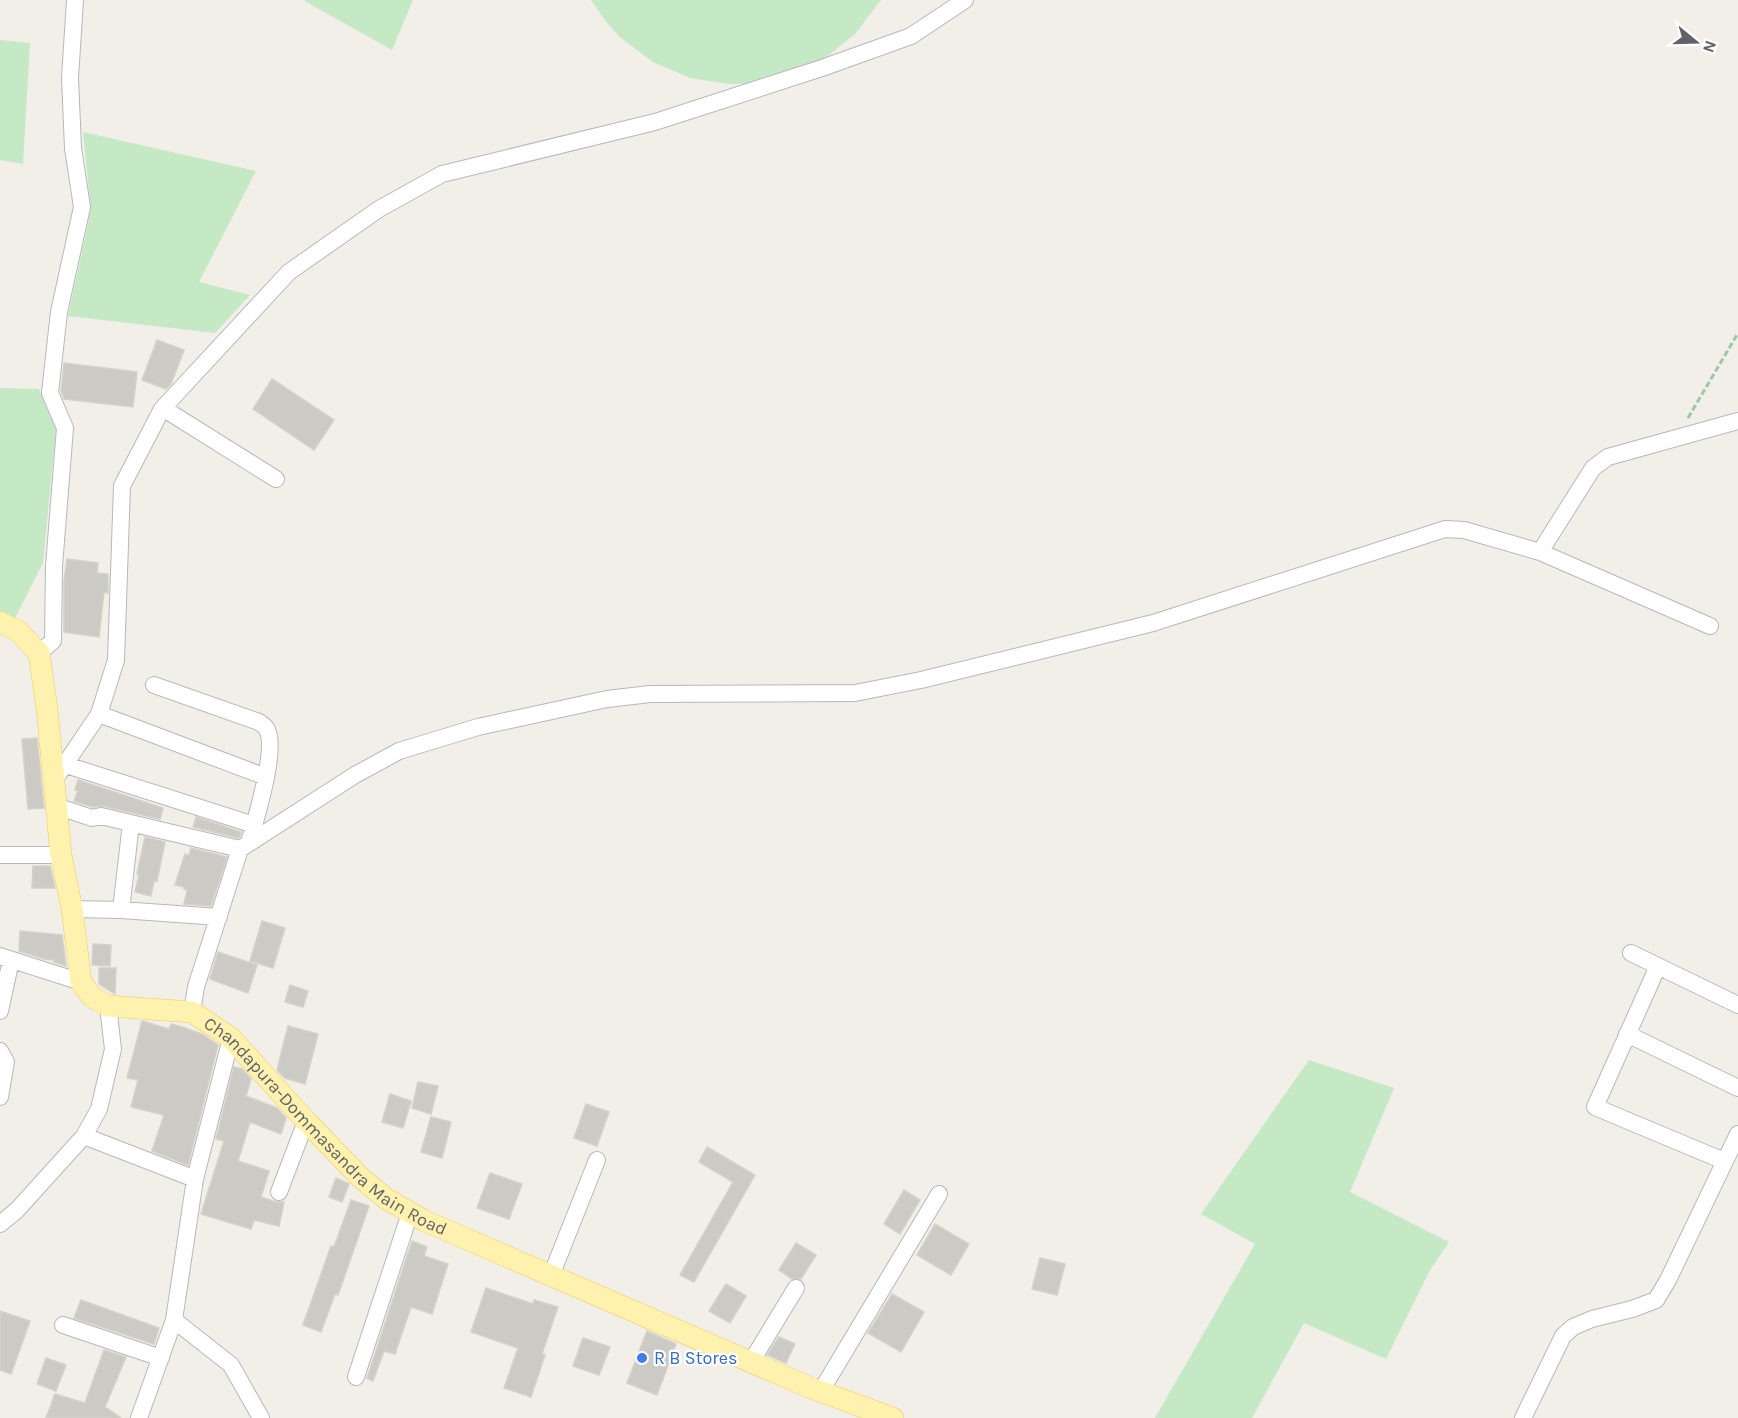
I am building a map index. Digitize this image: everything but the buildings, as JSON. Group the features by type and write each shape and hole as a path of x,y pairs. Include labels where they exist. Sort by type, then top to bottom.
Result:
{"main road":[{"path":"0,622 18,632 39,653 47,709 61,855 72,909 81,982 92,997 108,1006"},
{"name":"Chandapura-Dommasandra Main Road","path":"108,1006 192,1012 231,1038 306,1121 377,1191 425,1221 751,1362 893,1418"}],"street":[{"path":"39,653 53,641 54,566 65,428 50,393 59,312 82,207 74,148 70,78 75,0"},
{"path":"53,782 99,714 116,660 122,486 162,409 289,272 379,209 442,174 654,122 822,68 911,36 965,0"},
{"path":"162,409 276,479"},
{"path":"1540,552 1593,468 1608,457 1738,421"},
{"path":"56,806 92,818 100,816 244,846 345,781 399,751 477,727 607,699 650,693 855,693 921,680 1153,623 1445,529 1464,530 1540,552 1710,626"},
{"path":"154,685 259,722 267,729 270,740 266,777 254,825 244,846 219,917 196,987 192,1012"},
{"path":"99,714 266,777"},
{"path":"66,765 254,825"},
{"path":"121,910 131,823"},
{"path":"0,855 61,855"},
{"path":"72,909 219,917"},
{"path":"1631,953 1738,1005"},
{"path":"0,1011 5,958 81,982"},
{"path":"1658,966 1595,1107 1724,1161"},
{"path":"0,1224 17,1210 84,1136 99,1108 112,1056 108,1006"},
{"path":"1627,1034 1738,1088"},
{"path":"139,1418 174,1320 195,1179 231,1038"},
{"path":"0,1051 6,1062 0,1097"},
{"path":"279,1192 306,1121"},
{"path":"1523,1418 1563,1336 1573,1327 1656,1300 1668,1280 1738,1134"},
{"path":"84,1136 195,1179"},
{"path":"552,1276 597,1160"},
{"path":"821,1391 939,1194"},
{"path":"356,1377 410,1213"},
{"path":"751,1362 796,1288"},
{"path":"174,1320 231,1365 261,1418"},
{"path":"63,1325 161,1358"}],"path":[{"path":"1676,438 1738,333"}],"green space":[{"path":"303,0 413,0 392,50"},
{"path":"591,0 881,0 855,34 824,59 749,84 729,84 690,78 653,62 621,38"},
{"path":"0,40 30,43 23,164 0,160"},
{"path":"83,132 256,171 199,282 250,295 215,333 68,316 91,210"},
{"path":"0,388 39,389 56,428 43,563 13,622 0,615"},
{"path":"1309,1060 1394,1088 1350,1192 1449,1242 1430,1270 1386,1359 1304,1323 1252,1418 1155,1418 1255,1244 1201,1214"}],"place":[{"name":"R B Stores","path":"642,1358"}]}
